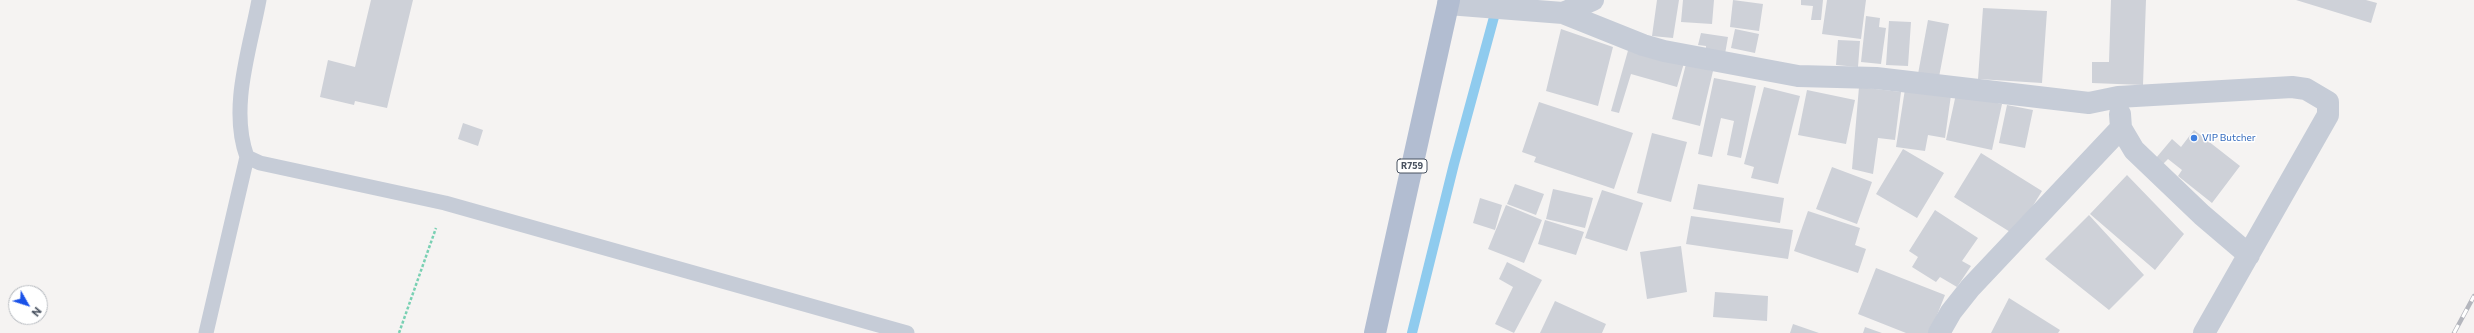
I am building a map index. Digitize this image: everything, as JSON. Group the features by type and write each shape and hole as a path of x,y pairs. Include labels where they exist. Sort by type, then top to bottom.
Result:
{"main road":[{"name":"R759","path":"1375,333 1449,2"}],"street":[{"path":"1564,13 1593,0"},
{"path":"1449,2 1512,4 1564,13 1643,45 1664,51 1798,76 1876,78 2089,102 2118,97 2292,87 2306,89 2328,102 2328,115 2204,333"},
{"path":"2118,97 2121,128 2134,150 2202,215 2248,255"},
{"path":"1939,333 1951,312 1970,288 2121,128"}],"lane":[{"path":"206,333 247,157 242,142 240,127 242,90 259,0"},
{"path":"247,157 274,167 445,203 907,333"}],"path":[{"path":"399,333 445,203"}],"building":[{"path":"371,0 413,0 387,108 355,101 354,105 320,97 328,60 355,67"},
{"path":"1657,0 1679,0 1673,38 1652,36"},
{"path":"1683,0 1714,0 1712,24 1681,22"},
{"path":"1733,0 1763,4 1759,31 1730,27"},
{"path":"1801,0 1823,0 1821,20 1811,20 1813,6 1801,5"},
{"path":"1827,0 1866,0 1861,39 1822,34"},
{"path":"2111,0 2146,0 2143,85 2092,83 2092,62 2109,62"},
{"path":"2296,0 2366,0 2377,3 2371,23"},
{"path":"1983,8 2047,11 2042,83 1978,79"},
{"path":"1866,16 1880,18 1879,27 1886,28 1881,64 1861,62"},
{"path":"1928,20 1949,24 1939,77 1918,74"},
{"path":"1889,21 1911,22 1908,66 1886,65"},
{"path":"1561,29 1613,47 1598,106 1546,91"},
{"path":"1735,29 1759,34 1755,53 1731,48"},
{"path":"1701,33 1728,37 1725,54 1706,51 1706,46 1698,45"},
{"path":"1838,40 1860,41 1858,67 1836,65"},
{"path":"1629,47 1684,63 1677,87 1631,74 1619,113 1611,111"},
{"path":"1686,64 1713,71 1700,126 1672,119"},
{"path":"1714,78 1756,86 1741,158 1727,155 1734,121 1721,118 1712,157 1698,154"},
{"path":"1764,87 1800,96 1778,184 1751,178 1754,167 1744,164"},
{"path":"1859,87 1901,92 1895,140 1878,138 1873,174 1852,169"},
{"path":"1905,89 1951,95 1945,138 1928,135 1925,151 1896,147"},
{"path":"1807,90 1855,100 1846,144 1798,135"},
{"path":"1956,94 2002,104 1992,150 1946,140"},
{"path":"1539,102 1633,133 1614,189 1534,162 1536,157 1522,152"},
{"path":"2007,105 2033,110 2025,148 1999,143"},
{"path":"463,123 483,130 478,146 458,139"},
{"path":"2194,130 2240,166 2212,203 2178,176 2182,170 2168,159 2163,164 2156,158 2172,139 2181,147"},
{"path":"1652,133 1687,142 1671,202 1637,193"},
{"path":"1903,149 1944,173 1917,218 1876,194"},
{"path":"1981,153 2042,191 2015,235 1954,197"},
{"path":"1832,167 1872,182 1857,224 1816,209"},
{"path":"2127,175 2184,234 2155,270 2090,214"},
{"path":"1515,184 1544,194 1536,215 1507,204"},
{"path":"1698,184 1784,198 1780,223 1693,209"},
{"path":"1553,189 1593,198 1585,228 1546,219"},
{"path":"1602,190 1643,203 1627,251 1585,238"},
{"path":"1480,198 1502,205 1495,230 1473,223"},
{"path":"1506,205 1542,220 1524,263 1488,249"},
{"path":"1935,210 1978,238 1962,261 1971,266 1957,287 1940,277 1936,282 1912,267 1918,257 1909,251"},
{"path":"1808,211 1860,228 1855,245 1866,249 1858,273 1794,251"},
{"path":"2089,215 2144,275 2109,310 2045,259"},
{"path":"1691,216 1793,230 1788,259 1686,244"},
{"path":"1545,220 1584,232 1576,255 1538,244"},
{"path":"1681,246 1687,292 1647,299 1640,252"},
{"path":"1507,262 1542,280 1514,333 1495,324 1513,287 1499,279"},
{"path":"1876,268 1945,295 1930,333 1906,333 1858,314"},
{"path":"1715,292 1768,296 1767,321 1713,317"},
{"path":"2009,298 2060,330 2058,333 1991,333"},
{"path":"1555,301 1606,324 1602,333 1540,333"},
{"path":"1793,324 1819,333 1790,333"},
{"path":"1865,327 1882,333 1863,333"}],"waterway":[{"path":"1412,333 1454,164 1497,6"}],"railway":[{"path":"2454,333 2474,296"}],"place":[{"name":"VIP Butcher","path":"2194,138"}]}
